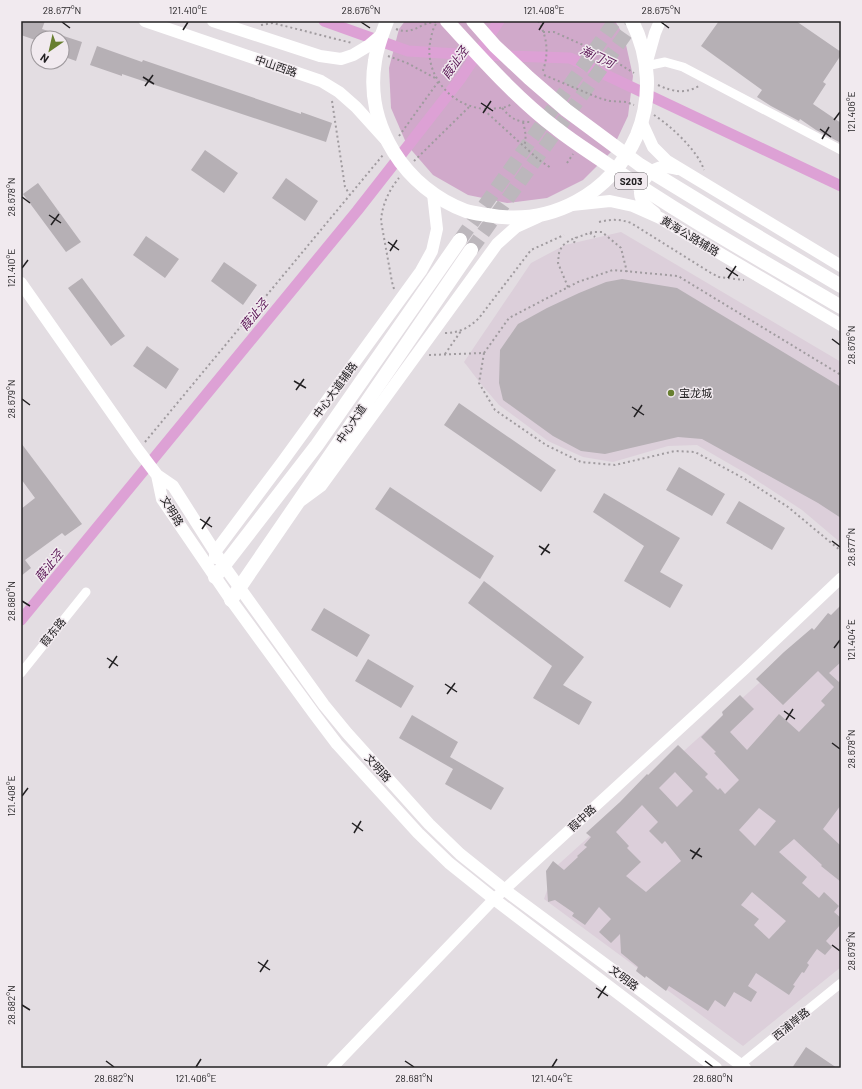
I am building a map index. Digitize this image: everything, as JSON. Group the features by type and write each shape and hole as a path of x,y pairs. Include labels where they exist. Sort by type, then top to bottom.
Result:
{"main road":[{"name":"中山西路","path":"145,21 321,81 339,92 356,107 390,145"},
{"name":"中山西路","path":"213,21 320,56 341,59 356,50 368,46 387,28"},
{"name":"S203","path":"441,21 516,94 556,129 630,180 700,224 841,307"},
{"name":"S203","path":"473,21 495,46 566,110 640,165 841,286"},
{"path":"632,21 640,36 647,75"},
{"path":"295,505 321,486 497,244 516,227 541,215 571,205 595,190 615,171 631,148 642,121 647,96 647,75 654,33 660,21"},
{"path":"387,28 374,89 378,116 390,145 408,172 433,194 467,211 504,218 541,215"},
{"path":"642,121 653,147 667,161 841,266"},
{"path":"660,218 649,209 642,200 640,193 645,178 655,169 663,166 689,174"},
{"name":"中心大道辅路","path":"215,552 421,272 432,251 437,229 433,194"},
{"name":"黄海公路辅路","path":"571,205 610,201 633,206 660,218 841,325"},
{"name":"中心大道","path":"215,577 317,445 460,240"},
{"name":"中心大道","path":"231,600 471,250"},
{"path":"21,283 157,475"},
{"name":"文明路","path":"157,475 173,486 224,566 324,705 347,733 429,824 460,854 505,890 742,1066"},
{"name":"文明路","path":"157,475 162,499 231,600 337,744 418,833 449,863 494,900 716,1068"},
{"path":"215,552 215,577"}],"street":[{"path":"647,75 665,62 683,67 841,150"},
{"name":"葭中路","path":"332,1068 494,900 745,670 841,578"},
{"name":"葭东路","path":"21,673 86,592"},
{"name":"西浦岸路","path":"742,1066 841,983"}],"path":[{"path":"387,28 410,31 424,24 441,21"},
{"path":"441,21 432,34 429,46 431,66 438,82 453,98 463,104"},
{"path":"538,21 547,47 545,66 543,70"},
{"path":"248,32 260,25 273,23 344,40 356,50"},
{"path":"543,32 554,32 588,47 611,58 628,70 647,75 673,91 682,92 692,90 699,86 705,79"},
{"path":"381,57 414,66 437,79"},
{"path":"138,450 417,113 438,82"},
{"path":"330,86 345,187 350,195"},
{"path":"399,302 392,282 381,221 385,202 390,191 408,172 420,153 469,106"},
{"path":"483,109 524,147 551,168"},
{"path":"523,122 526,132 524,147"},
{"path":"599,222 611,219 631,223 719,277 741,280 760,278"},
{"path":"568,287 558,263 559,253 562,246 570,240 589,233 597,231 602,232 621,248 626,272"},
{"path":"589,233 596,237"},
{"path":"431,334 455,333 473,324 531,250 564,235"},
{"path":"574,243 576,237"},
{"path":"841,375 678,276 613,270 578,282 509,318 484,353 479,383 495,410 546,445 581,462 615,465 675,451 695,452 745,479 788,507 841,552"},
{"path":"445,354 461,331"},
{"path":"416,355 484,353"}],"shaded area":[{"path":"405,21 615,21 624,36 633,76 628,116 611,152 583,180 547,198 507,203 468,195 433,175 407,145 391,108 389,68 399,29"},
{"name":"宝龙城","path":"621,232 841,362 841,543 802,510 747,474 697,445 668,446 613,462 583,457 548,441 499,405 464,362 531,263 565,245"},
{"path":"841,609 841,967 743,1046 544,899 550,882 550,872"}],"building":[{"path":"21,21 45,21 42,29 45,30 30,30 30,38 21,35"},
{"path":"719,21 796,21 841,52 841,55 823,82 826,84 813,104 841,123 841,143 816,130 800,119 799,121 757,97 762,90 701,46"},
{"path":"70,38 82,42 76,61 70,59"},
{"path":"97,46 332,123 326,142 122,74 122,76 90,65"},
{"path":"205,150 238,173 224,193 191,170"},
{"path":"286,178 318,201 305,221 272,198"},
{"path":"38,183 81,242 66,252 23,194"},
{"path":"146,236 179,259 165,278 133,255"},
{"path":"224,262 257,285 243,305 211,281"},
{"path":"82,278 125,336 111,346 68,288"},
{"name":"宝龙城","path":"622,279 677,288 841,387 841,518 818,503 702,439 678,437 605,454 581,451 553,436 503,400 499,383 500,350 518,324 579,293 606,282"},
{"path":"147,346 179,369 166,389 133,366"},
{"path":"459,403 556,470 541,492 444,425"},
{"path":"21,443 82,524 65,536 62,533 25,560 31,568 21,576 21,509 35,498 21,479"},
{"path":"679,467 725,494 712,516 666,490"},
{"path":"390,487 494,556 480,579 375,509"},
{"path":"604,493 680,538 660,572 683,585 670,608 624,581 644,546 593,512"},
{"path":"739,501 785,528 772,550 726,523"},
{"path":"484,581 584,657 563,685 592,702 579,725 533,698 552,666 468,603"},
{"path":"841,605 841,662 829,673 839,682 841,680 841,805 823,829 841,846 841,882 821,866 822,865 794,839 779,852 807,877 802,883 819,898 824,892 839,906 834,912 841,918 841,924 826,941 832,947 825,955 817,949 807,963 809,965 804,973 802,972 793,985 795,986 789,995 756,973 748,986 757,992 751,1002 734,992 725,1007 715,1000 708,1011 669,986 666,991 646,976 645,978 636,971 638,967 621,953 620,934 611,943 599,932 611,919 599,907 585,925 572,916 574,913 555,900 548,902 546,871 553,861 564,870 578,857 577,856 587,847 584,845 591,837 586,833 678,745 708,774 705,777 718,790 720,788 725,794 739,780 714,753 716,752 701,737 723,715 722,712 740,695 754,709 730,732 747,750 779,714 799,732 825,705 821,701 834,687 818,671 783,705 756,679 812,628 814,630 828,613 831,615","holes":["675,772 693,791 677,807 659,788","642,805 658,822 649,831 662,844 665,841 681,861 646,892 626,876 641,862 627,848 629,846 616,832","759,808 776,821 755,846 739,830","752,892 786,921 769,939 754,925 759,919 741,905"]},
{"path":"324,608 370,635 357,657 311,630"},
{"path":"368,659 414,686 401,708 355,681"},
{"path":"412,715 458,742 450,757 504,788 491,810 445,784 453,769 399,738"},
{"path":"806,1047 837,1068 792,1068"}],"waterway":[{"name":"海门河","path":"324,21 408,51 570,58 841,186"},
{"name":"葭沚泾","path":"21,620 357,211 461,78 499,21"}],"tunnel":[{"path":"460,240 615,21"},
{"path":"471,250 635,21"}],"place":[{"name":"宝龙城","path":"671,393"}]}
